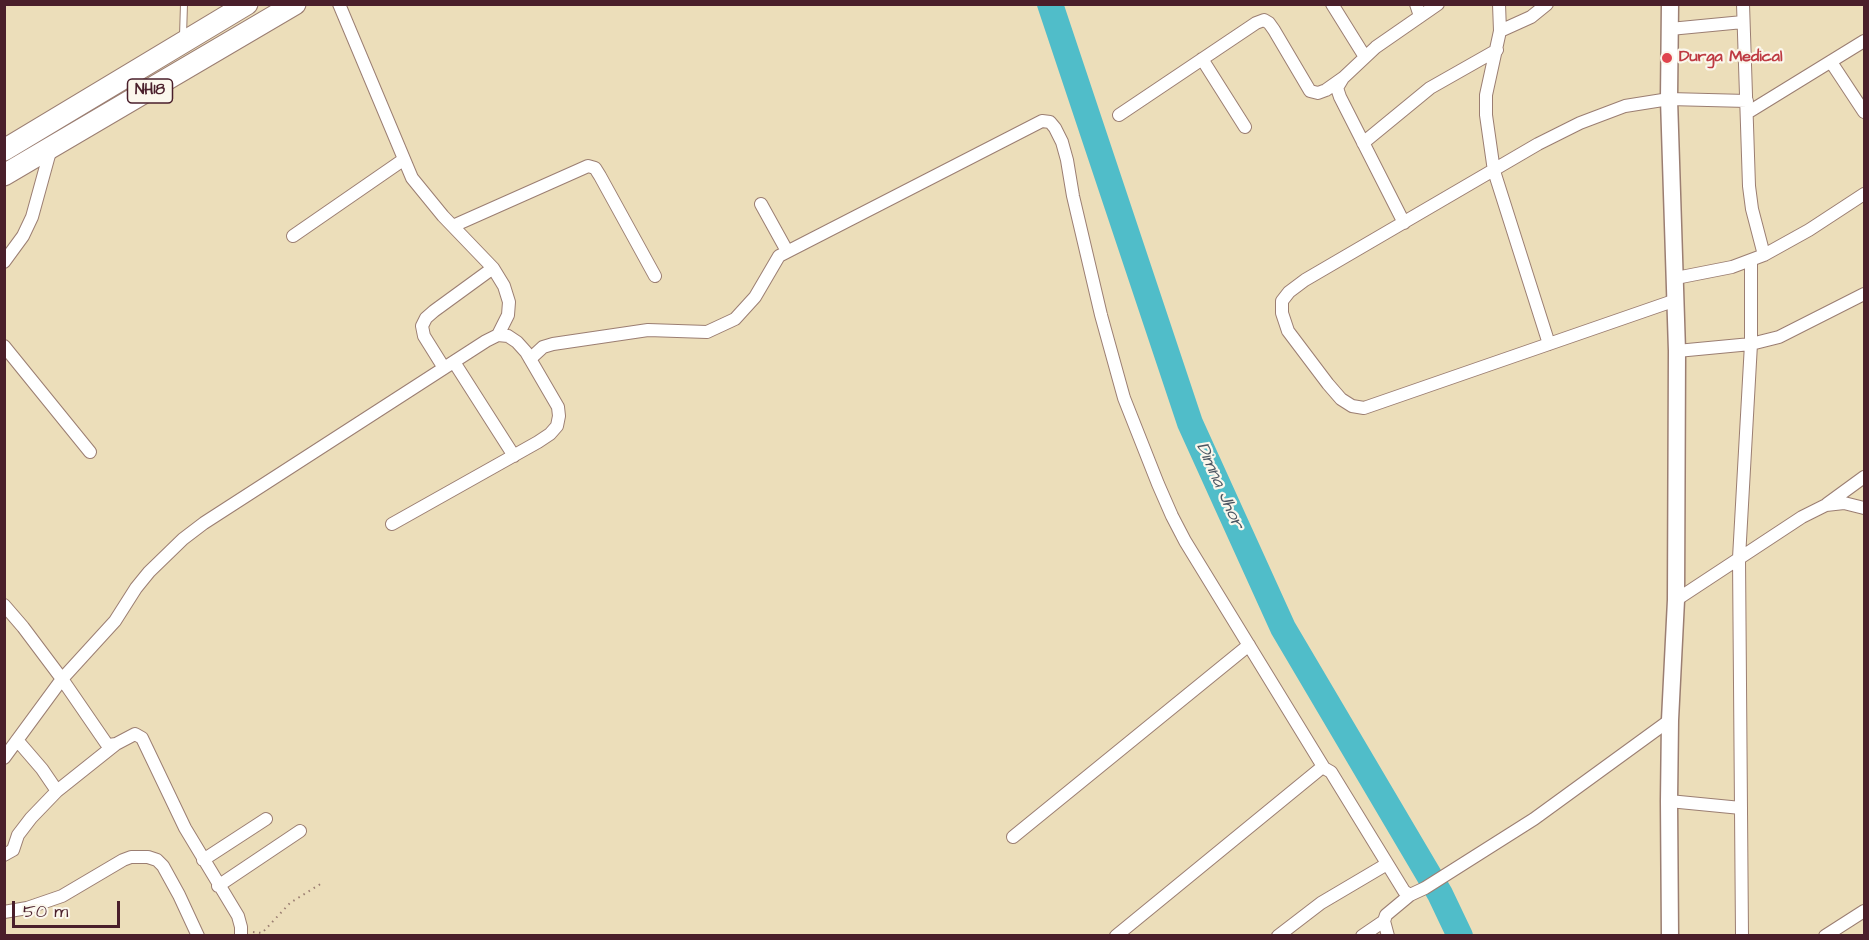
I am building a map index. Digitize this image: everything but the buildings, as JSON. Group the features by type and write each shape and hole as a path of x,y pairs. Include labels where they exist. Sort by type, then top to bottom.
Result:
{"highway":[{"name":"NH18","path":"4,150 247,4"},
{"name":"NH18","path":"4,175 295,4"},
{"path":"225,18 238,39"}],"street":[{"path":"339,4 412,178 426,198 493,268 504,286 509,302 508,315 498,335"},
{"path":"1332,4 1365,57"},
{"path":"1119,115 1256,23 1264,20 1274,30 1310,91 1318,93 1343,78 1418,10 1438,4"},
{"path":"1499,4 1500,30 1486,94 1486,115 1494,171 1549,344"},
{"path":"1500,30 1531,17 1547,4"},
{"path":"1670,4 1670,99 1677,351 1676,600 1670,720 1669,801 1670,936"},
{"path":"1743,4 1749,186 1764,255"},
{"path":"1670,29 1743,22"},
{"path":"1676,300 1364,408 1352,406 1341,399 1288,331 1282,313 1282,301 1289,292 1305,280 1538,144 1602,114 1625,106 1670,99 1747,107 1831,62 1864,41"},
{"path":"1363,143 1430,88 1497,50"},
{"path":"1202,59 1245,127"},
{"path":"1831,62 1864,112"},
{"path":"1343,78 1337,88 1340,98 1404,223"},
{"path":"530,359 543,347 553,344 648,330 707,332 735,319 755,297 779,256 787,251 1042,121 1050,122 1055,128 1064,151 1101,315 1124,398 1172,516 1324,768 1331,772 1406,893 1410,895"},
{"path":"4,262 12,254 32,217 51,148"},
{"path":"293,236 403,160"},
{"path":"453,226 588,166 595,168 600,176 655,276"},
{"path":"1676,278 1751,261 1809,230 1864,194"},
{"path":"761,204 787,251"},
{"path":"1742,936 1739,558 1751,344 1751,261"},
{"path":"493,268 434,311 426,318 422,326 424,336 449,365 514,456"},
{"path":"1677,351 1751,344 1779,337 1864,294"},
{"path":"4,758 62,679 115,621 149,572 183,539 486,341 498,335 508,336 518,342 558,407 560,416 557,426 550,434 514,456 392,524"},
{"path":"4,346 90,453"},
{"path":"1676,600 1802,517 1826,505 1864,477"},
{"path":"1826,505 1844,503 1864,508"},
{"path":"4,605 62,679 104,740 109,745 116,744"},
{"path":"1013,837 1249,645"},
{"path":"1388,936 1384,921 1390,910 1410,895 1461,866 1550,808 1670,720"},
{"path":"4,855 13,850 18,835 57,791 116,744 135,734 142,738 185,828 238,916 241,931"},
{"path":"17,740 57,791"},
{"path":"1116,936 1316,772 1324,768"},
{"path":"1669,801 1741,808"},
{"path":"203,860 266,819"},
{"path":"219,886 300,831"},
{"path":"4,912 27,908 62,896 131,857 148,857 157,860 163,866 198,936"},
{"path":"1278,936 1321,903 1388,864"},
{"path":"1825,936 1864,911"},
{"path":"1362,936 1384,921"}],"lane":[{"path":"183,43 184,4"}],"path":[{"path":"241,931 261,933 290,903 322,884"}],"waterway":[{"name":"Dimna Jhor","path":"1050,4 1190,423 1283,628 1440,894 1460,936"}],"place":[{"name":"Durga Medical","path":"1667,58"}]}
